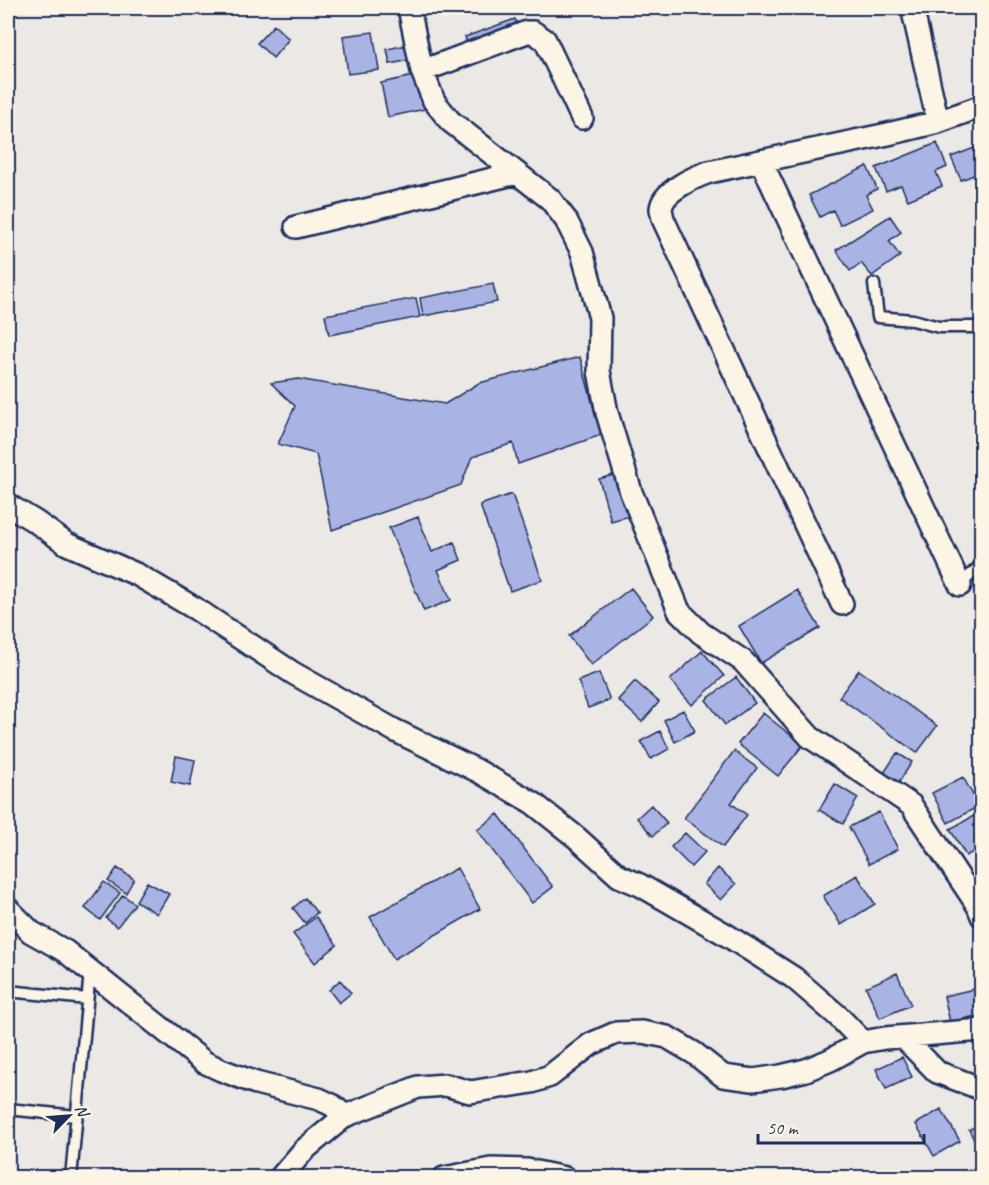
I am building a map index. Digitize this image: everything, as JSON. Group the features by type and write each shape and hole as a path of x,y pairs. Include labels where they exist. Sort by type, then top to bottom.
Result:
{"street":[{"path":"409,8 422,71 434,101 450,121 550,199 566,220 582,252 600,318 599,371 607,413 631,492 679,611 701,633 743,661 810,737 910,805 978,906 981,916"},
{"path":"914,16 938,122"},
{"path":"422,71 527,32 533,32 545,40 582,118"},
{"path":"842,604 663,219 661,209 663,201 675,189 709,172 938,122 981,106"},
{"path":"761,160 960,585"},
{"path":"296,227 517,172"},
{"path":"8,505 67,544 138,575 196,609 293,673 394,730 478,771 533,803 578,838 619,876 725,934 794,978 838,1016 863,1042"},
{"path":"8,909 31,932 65,951 204,1062 256,1083 319,1099 332,1105 345,1116"},
{"path":"280,1178 304,1150 345,1116 418,1087 446,1085 470,1092 550,1077 591,1044 616,1033 642,1032 667,1037 694,1053 723,1076 753,1080 806,1070 863,1042 981,1030"},
{"path":"903,1037 937,1072 981,1089"},
{"path":"444,1178 491,1169 527,1170 566,1178"}],"lane":[{"path":"874,284 878,317 913,320 939,327 981,327"},
{"path":"960,585 981,564"},
{"path":"71,1178 90,971"},
{"path":"8,990 87,999"},
{"path":"8,1109 76,1116"}],"building":[{"path":"515,19 520,31 469,50 465,37"},
{"path":"274,25 289,39 273,58 257,43"},
{"path":"373,32 379,70 348,74 343,36"},
{"path":"412,44 415,59 390,64 387,49"},
{"path":"418,75 425,109 388,117 381,83"},
{"path":"937,143 947,167 936,172 942,186 908,200 901,185 886,191 876,168"},
{"path":"982,145 982,187 976,174 961,180 951,157"},
{"path":"867,166 877,189 866,195 873,209 840,225 833,210 820,217 809,195"},
{"path":"890,216 901,232 889,241 900,256 872,276 861,263 850,271 836,250"},
{"path":"493,284 497,302 423,316 420,298"},
{"path":"416,298 420,317 329,335 325,315"},
{"path":"580,357 601,435 518,464 513,443 472,457 461,485 332,530 316,454 278,444 295,406 271,383 298,379 445,404 479,383"},
{"path":"617,474 630,516 611,521 599,479"},
{"path":"512,494 542,580 510,591 480,505"},
{"path":"418,517 432,552 454,542 461,560 438,570 451,600 424,611 389,528"},
{"path":"631,588 653,616 591,665 569,636"},
{"path":"797,590 820,628 761,663 739,626"},
{"path":"702,651 724,676 692,705 670,680"},
{"path":"859,670 937,726 917,753 839,697"},
{"path":"599,673 610,700 588,708 578,681"},
{"path":"736,677 755,703 725,725 706,700"},
{"path":"635,681 659,702 642,722 618,700"},
{"path":"683,710 695,731 675,742 664,720"},
{"path":"763,713 803,745 778,776 738,744"},
{"path":"660,731 669,749 651,759 641,741"},
{"path":"734,751 757,768 731,803 747,815 723,847 684,818"},
{"path":"897,753 912,762 899,782 884,773"},
{"path":"176,756 195,760 190,786 171,782"},
{"path":"963,777 979,806 948,823 932,793"},
{"path":"835,784 858,798 843,824 819,810"},
{"path":"651,805 667,823 653,836 637,818"},
{"path":"879,812 898,849 869,864 849,827"},
{"path":"981,812 982,847 966,856 950,829"},
{"path":"498,814 553,887 532,903 477,830"},
{"path":"685,833 705,852 691,867 671,847"},
{"path":"117,868 134,879 126,893 108,881"},
{"path":"457,868 480,909 394,959 370,917"},
{"path":"718,868 736,884 721,900 704,884"},
{"path":"857,875 875,904 841,925 823,896"},
{"path":"104,882 120,893 100,920 85,908"},
{"path":"147,882 169,894 157,914 136,901"},
{"path":"123,895 135,904 117,927 106,918"},
{"path":"305,898 317,913 305,923 293,908"},
{"path":"316,917 337,945 315,963 293,934"},
{"path":"897,973 911,1005 880,1018 866,987"},
{"path":"340,980 351,993 339,1003 329,990"},
{"path":"974,989 980,1015 950,1022 944,996"},
{"path":"902,1057 912,1077 886,1089 876,1069"},
{"path":"941,1109 960,1141 934,1156 916,1124"},
{"path":"982,1123 982,1154 969,1130"}]}
